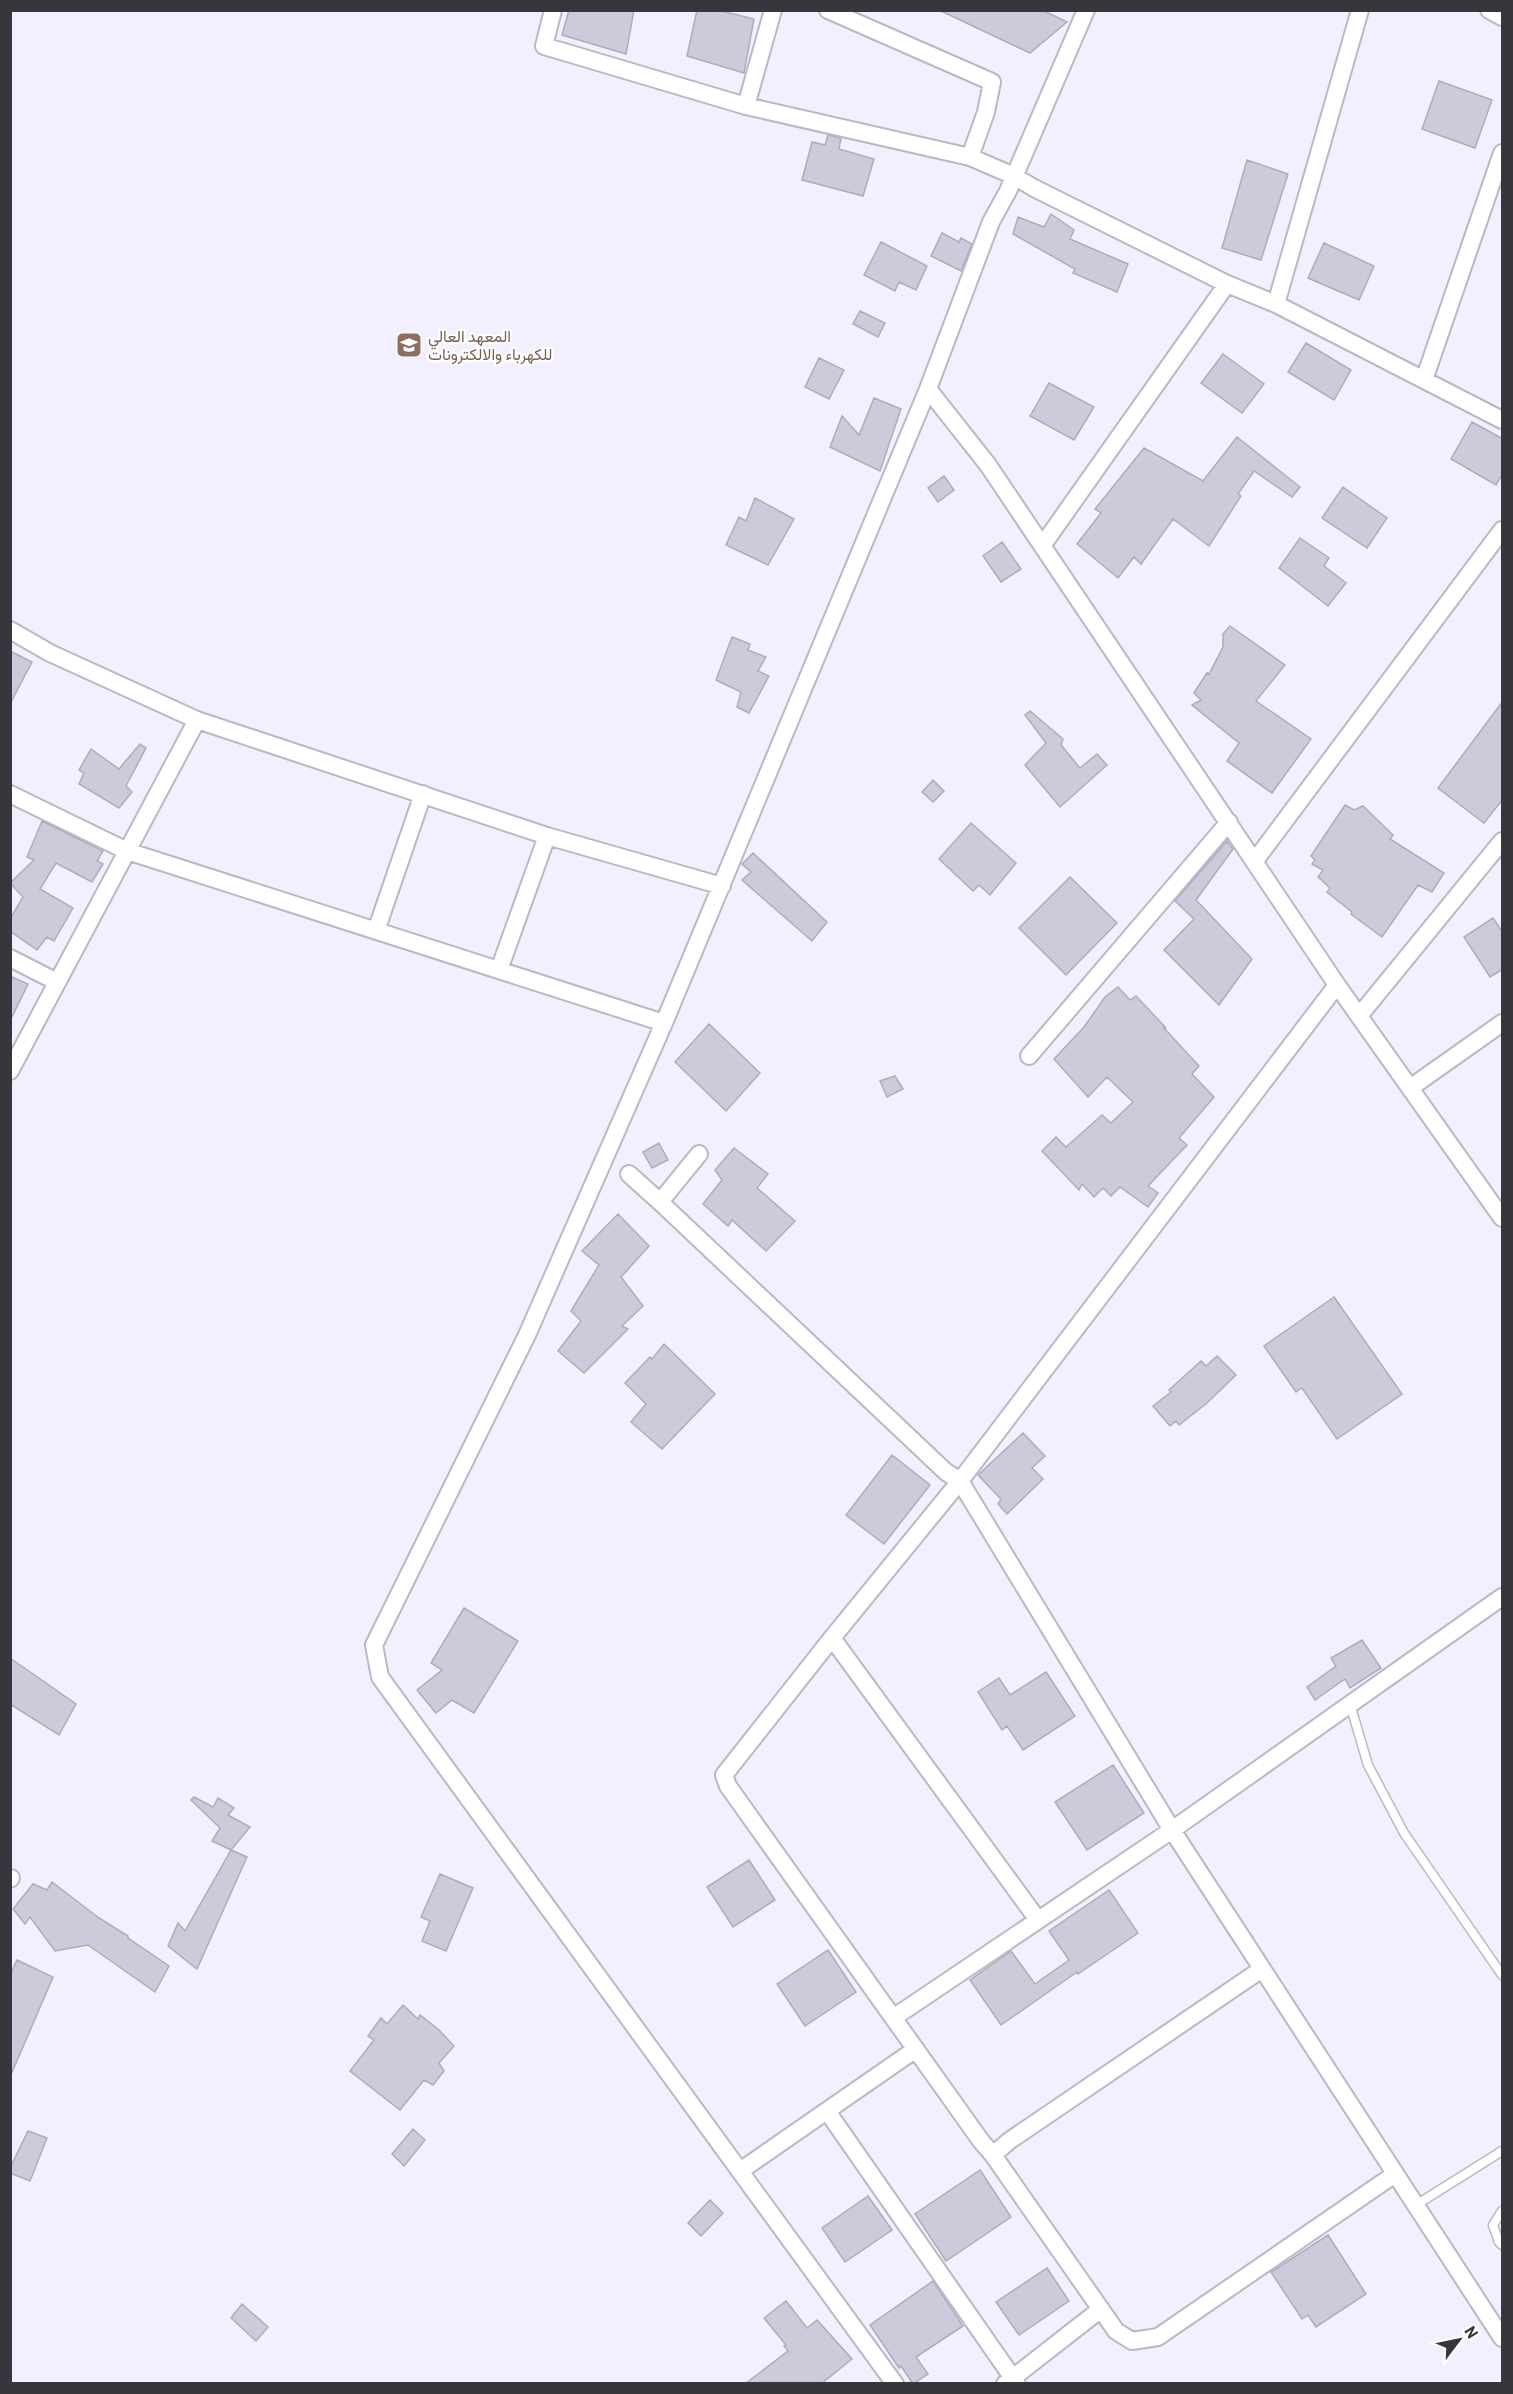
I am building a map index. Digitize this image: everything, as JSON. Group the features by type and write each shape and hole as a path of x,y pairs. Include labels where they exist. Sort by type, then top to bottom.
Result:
{"street":[{"path":"553,10 544,46 746,106 970,157 1014,176 1227,284 1276,304 1503,420"},
{"path":"746,106 773,10"},
{"path":"828,10 992,82 986,112 970,157"},
{"path":"895,2384 380,1677 374,1645 527,1335 664,1023 928,389 991,222 1014,176 1086,10"},
{"path":"1276,304 1360,10"},
{"path":"1489,10 1503,17"},
{"path":"1424,380 1503,153"},
{"path":"1042,546 1227,284"},
{"path":"928,389 988,465 1337,985 1503,1218"},
{"path":"1254,862 1503,530"},
{"path":"10,630 50,653 196,720 546,836 722,886"},
{"path":"10,1071 196,720"},
{"path":"10,794 127,851 664,1023"},
{"path":"376,931 423,795"},
{"path":"1029,1056 1229,822"},
{"path":"499,970 546,836"},
{"path":"1359,1016 1503,841"},
{"path":"10,958 57,982"},
{"path":"1337,985 960,1481 724,1775 728,1786 993,2155 1116,2331 1132,2341 1158,2337 1395,2174"},
{"path":"1410,1088 1503,1023"},
{"path":"660,1202 699,1154"},
{"path":"628,1174 946,1472 960,1481 1172,1830 1261,1963 1262,1969 1503,2338"},
{"path":"893,2018 1172,1830 1503,1597"},
{"path":"832,1638 1038,1920"},
{"path":"993,2155 1009,2141 1262,1969"},
{"path":"740,2170 916,2049"},
{"path":"827,2111 1011,2382 1101,2309"}],"lane":[{"path":"1350,1704 1368,1766 1404,1833 1503,1976"},
{"path":"1416,2205 1503,2151"},
{"path":"1503,2211 1493,2225 1499,2242 1503,2245"}],"building":[{"path":"569,10 634,10 626,54 562,35"},
{"path":"697,10 718,10 754,19 744,73 687,56"},
{"path":"1042,10 1067,22 1030,53 941,11"},
{"path":"1439,81 1492,100 1475,148 1422,129"},
{"path":"828,135 841,138 839,149 874,159 863,196 802,180 812,142 825,145"},
{"path":"1247,160 1288,174 1261,260 1222,248"},
{"path":"1051,214 1074,230 1070,239 1128,264 1117,292 1073,273 1075,269 1013,234 1018,217 1044,227"},
{"path":"942,233 959,242 961,238 972,244 961,271 931,256"},
{"path":"881,242 927,266 916,290 899,282 895,291 864,275"},
{"path":"1324,243 1374,266 1359,300 1308,278"},
{"path":"860,311 885,323 878,337 853,324"},
{"path":"1306,343 1351,370 1334,400 1288,372"},
{"path":"1223,354 1264,384 1242,413 1201,383"},
{"path":"819,358 844,370 829,399 805,387"},
{"path":"1049,383 1094,407 1074,440 1030,416"},
{"path":"874,398 901,409 880,471 830,447 842,416 859,435"},
{"path":"1472,422 1503,439 1503,473 1496,485 1451,459"},
{"path":"1237,437 1300,487 1292,497 1254,471 1238,494 1241,496 1209,546 1173,519 1141,564 1134,557 1118,578 1077,544 1101,513 1095,509 1144,448 1203,481"},
{"path":"944,476 954,490 938,502 928,488"},
{"path":"1343,487 1387,518 1367,548 1322,518"},
{"path":"755,498 794,519 768,565 726,545 739,517 746,521"},
{"path":"1300,538 1329,558 1324,566 1346,583 1328,606 1279,568"},
{"path":"1002,542 1021,569 1001,582 983,556"},
{"path":"1230,626 1285,665 1256,701 1311,739 1272,793 1227,761 1239,743 1192,705 1201,700 1194,693 1207,673 1209,674 1223,647 1223,634"},
{"path":"732,637 750,644 748,650 766,657 758,671 769,676 749,713 737,707 741,692 716,680"},
{"path":"10,651 32,662 10,704"},
{"path":"1503,701 1503,799 1484,823 1438,788"},
{"path":"1030,711 1063,739 1061,745 1080,768 1097,754 1107,765 1060,807 1025,765 1046,743 1025,715"},
{"path":"140,744 146,748 126,786 132,792 119,808 79,784 84,773 79,770 91,749 119,769"},
{"path":"933,780 944,791 933,802 922,792"},
{"path":"1345,805 1354,810 1363,806 1393,835 1390,839 1444,873 1432,892 1418,885 1382,937 1351,914 1352,912 1327,892 1330,888 1318,877 1323,870 1312,864 1315,860 1311,856"},
{"path":"42,821 103,851 97,861 103,864 92,882 56,863 40,889 73,908 54,941 47,937 37,950 10,931 10,919 23,897 10,883 34,860 27,857"},
{"path":"971,823 1016,863 990,895 979,885 973,891 939,859"},
{"path":"1227,841 1233,849 1196,900 1252,959 1219,1005 1164,950 1194,919 1175,901"},
{"path":"753,853 827,922 812,941 742,880 751,872 742,864"},
{"path":"1070,877 1117,923 1066,975 1019,928"},
{"path":"1493,918 1503,933 1503,969 1490,977 1464,937"},
{"path":"10,976 28,984 10,1021"},
{"path":"1118,987 1130,1000 1136,996 1166,1028 1163,1027 1199,1066 1192,1074 1214,1097 1179,1138 1187,1145 1148,1186 1158,1193 1148,1207 1120,1187 1111,1196 1103,1188 1094,1197 1082,1184 1079,1190 1042,1151 1056,1137 1066,1147 1102,1115 1111,1123 1133,1102 1107,1077 1088,1097 1054,1059 1084,1027 1105,997"},
{"path":"709,1024 760,1073 726,1111 675,1062"},
{"path":"895,1076 903,1089 887,1097 880,1081"},
{"path":"659,1143 668,1160 652,1168 643,1152"},
{"path":"734,1148 768,1174 757,1188 795,1221 766,1251 732,1220 728,1226 703,1204 722,1180 715,1170"},
{"path":"618,1214 649,1246 621,1277 643,1306 622,1326 628,1329 584,1373 558,1351 581,1321 571,1311 599,1265 582,1251"},
{"path":"1334,1297 1402,1394 1337,1439 1302,1388 1296,1392 1264,1346"},
{"path":"664,1344 715,1394 662,1449 631,1422 646,1404 625,1383 650,1357 652,1359"},
{"path":"1217,1356 1236,1375 1207,1403 1179,1425 1176,1421 1170,1426 1153,1406 1171,1392 1169,1390 1201,1361 1206,1366"},
{"path":"1023,1433 1045,1456 1032,1468 1043,1479 1007,1514 998,1504 1001,1499 978,1475"},
{"path":"892,1455 930,1485 884,1544 846,1515"},
{"path":"464,1608 518,1641 474,1713 452,1700 436,1713 417,1690 442,1670 431,1663"},
{"path":"1362,1640 1381,1668 1350,1688 1345,1679 1315,1700 1307,1687 1336,1666 1331,1658"},
{"path":"10,1658 76,1704 59,1735 10,1704"},
{"path":"1046,1672 1075,1716 1023,1750 1007,1726 1002,1730 978,1692 999,1678 1010,1695"},
{"path":"1113,1765 1144,1813 1087,1850 1055,1802"},
{"path":"194,1797 213,1807 218,1798 234,1808 228,1815 250,1827 231,1850 212,1841 220,1828 191,1800"},
{"path":"231,1850 247,1857 197,1969 168,1946 178,1923 185,1931"},
{"path":"749,1860 775,1900 733,1927 707,1887"},
{"path":"440,1874 473,1888 446,1951 422,1941 430,1921 421,1917"},
{"path":"52,1882 99,1918 169,1966 155,1992 88,1945 55,1951 30,1917 25,1924 13,1909 33,1884 47,1890"},
{"path":"1109,1890 1138,1933 1001,2025 970,1980 1011,1951 1035,1984 1069,1960 1049,1931"},
{"path":"828,1950 856,1992 805,2026 777,1984"},
{"path":"17,1960 53,1977 10,2077 10,1975"},
{"path":"403,2005 418,2019 420,2015 439,2030 454,2046 439,2063 444,2071 433,2085 424,2080 400,2110 350,2071 374,2040 368,2036 381,2018 387,2024"},
{"path":"413,2129 425,2140 404,2166 392,2154"},
{"path":"28,2131 47,2138 30,2181 10,2173 10,2168"},
{"path":"980,2170 1011,2217 946,2261 915,2214"},
{"path":"868,2196 892,2230 845,2262 822,2228"},
{"path":"710,2200 723,2213 701,2236 688,2223"},
{"path":"1328,2235 1366,2294 1316,2327 1308,2315 1302,2319 1271,2272"},
{"path":"1047,2268 1069,2301 1019,2335 996,2302"},
{"path":"933,2281 963,2326 916,2357 928,2374 913,2384 901,2366 899,2368 870,2325"},
{"path":"786,2301 807,2328 817,2320 852,2359 821,2384 745,2384 788,2351 784,2346 786,2345 764,2318"},
{"path":"242,2304 268,2327 256,2341 231,2318"}],"place":[{"name":"المعهد العالي للكهرباء والالكترونات","path":"409,345"}]}
